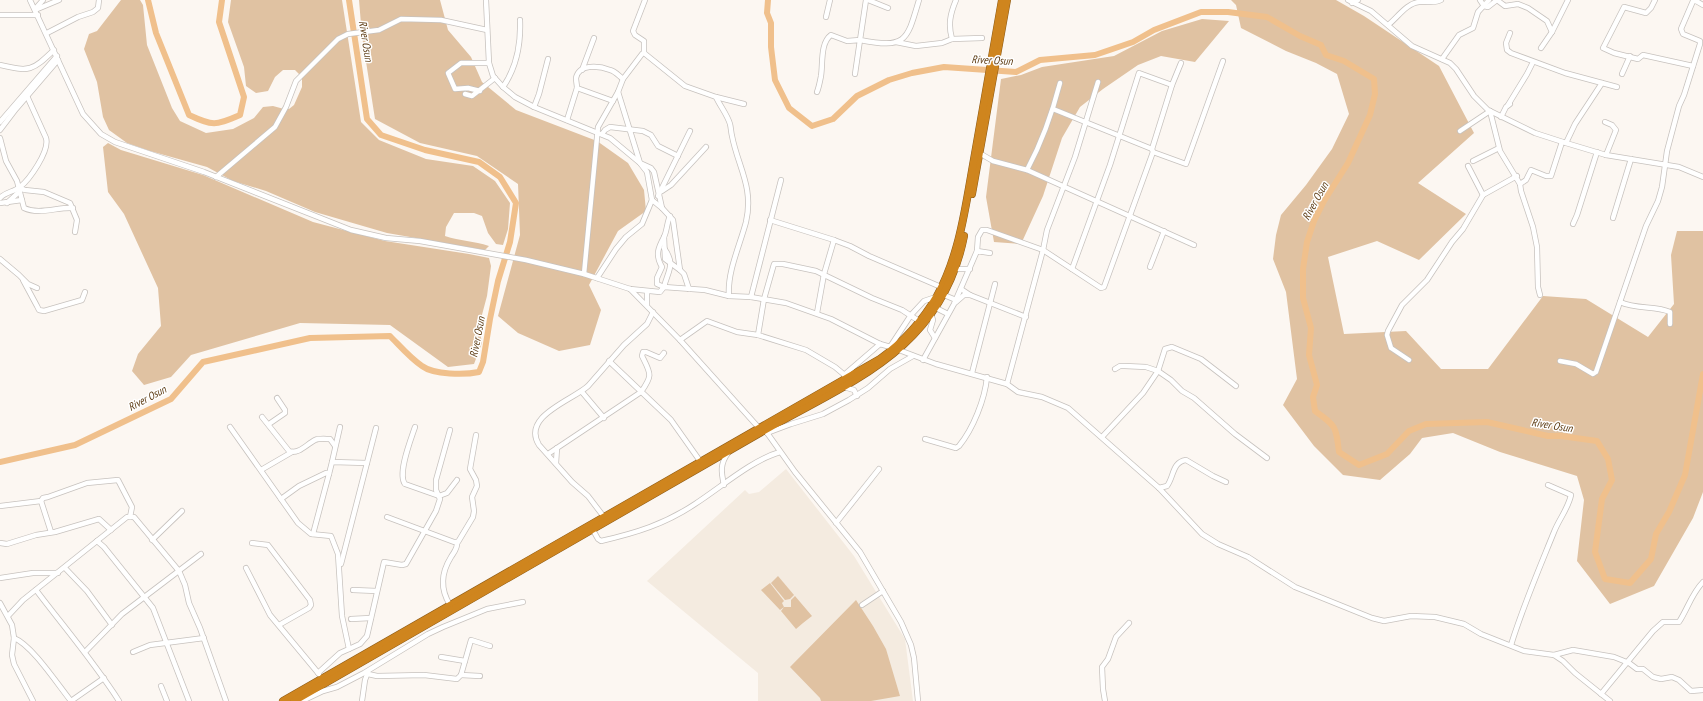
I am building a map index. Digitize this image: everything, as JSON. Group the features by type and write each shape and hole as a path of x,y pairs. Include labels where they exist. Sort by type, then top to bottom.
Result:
{"highway":[{"path":"921,323 955,269 962,248 980,154 1002,0"},
{"path":"995,51 1007,0"},
{"path":"283,701 324,681 593,530 873,370 933,311 954,258 987,100"},
{"path":"294,701 324,681 450,605 700,461 764,431 845,376 880,359 894,348"}],"street":[{"path":"30,0 83,114 100,134 115,142 216,177 352,230 386,238 427,242 526,260 584,274 630,289 647,292 662,292 671,264 664,248"},
{"path":"35,10 43,0"},
{"path":"35,10 59,0"},
{"path":"46,33 93,12 98,8 99,0"},
{"path":"486,0 490,71 503,87 515,97 534,107 600,134 617,143 640,163 647,172 652,200 642,224 626,237 616,249 597,278"},
{"path":"584,274 600,134 598,127 618,92 623,79 633,64 644,53 644,41 635,35 633,31 645,0"},
{"path":"826,17 830,0"},
{"path":"855,74 867,0 888,8"},
{"path":"817,92 828,38 832,35 847,41 860,40 888,44 896,42 906,36 911,28 919,0"},
{"path":"952,39 949,27 950,14 956,0"},
{"path":"1350,1 1358,0"},
{"path":"1388,25 1409,6 1418,2 1436,2 1441,0"},
{"path":"1480,0 1484,6"},
{"path":"1442,59 1459,35 1473,28 1478,12 1489,0"},
{"path":"1484,6 1488,7 1497,0 1505,6 1518,4 1528,8 1547,22 1552,32"},
{"path":"1541,48 1552,32 1568,0"},
{"path":"1655,0 1651,8 1646,13 1624,6 1603,48 1614,53 1638,59 1642,55 1693,66"},
{"path":"1350,1 1371,10 1412,46 1442,59 1456,69 1474,96 1488,110 1501,117 1535,133 1606,155 1686,169 1703,177"},
{"path":"1560,361 1576,364 1595,374 1646,226 1658,201 1679,106 1684,95 1700,42 1683,34 1681,29 1694,1 1703,5"},
{"path":"0,15 38,15"},
{"path":"216,177 275,128 286,107 296,81 338,39 348,34 379,30 401,19 424,19 455,22 487,30"},
{"path":"503,87 516,62 520,20"},
{"path":"1510,33 1506,42 1507,50 1533,62 1617,87"},
{"path":"567,120 576,88 576,77 582,70 594,38"},
{"path":"896,42 916,46 942,43 952,39 982,38"},
{"path":"0,65 21,70 31,69 54,50"},
{"path":"644,53 685,86 716,97 744,104"},
{"path":"1622,74 1630,56"},
{"path":"0,130 57,58"},
{"path":"0,122 57,58"},
{"path":"534,107 548,59"},
{"path":"1053,109 1186,164 1223,61"},
{"path":"1501,117 1510,104 1533,62"},
{"path":"480,91 468,88 455,89 448,73 461,63 489,63"},
{"path":"923,360 961,289 977,251 978,237 982,230 987,230 1043,250 1101,288 1104,287 1129,216 1147,172 1172,85 1182,63"},
{"path":"582,70 594,66 605,68 613,71 623,79"},
{"path":"1072,269 1119,136 1139,73 1172,85"},
{"path":"465,94 472,96 495,78"},
{"path":"1007,384 1026,317 1047,230 1086,122 1098,82"},
{"path":"1027,170 1036,153 1053,109 1060,83"},
{"path":"1520,184 1526,180 1531,170 1546,176 1551,176 1564,142 1602,83"},
{"path":"576,88 613,101"},
{"path":"618,92 640,163 653,170 656,184 660,193 662,208"},
{"path":"7,203 20,189 36,167 47,145 27,96"},
{"path":"716,97 730,123 732,136 742,167 748,194 746,221 735,257 728,290 729,296"},
{"path":"1460,131 1490,111"},
{"path":"1490,111 1500,152 1520,184 1521,192 1533,227 1537,247 1538,287 1540,295"},
{"path":"561,118 569,112"},
{"path":"1605,122 1612,125 1616,130 1606,155"},
{"path":"600,134 610,127 647,132 651,135 658,146 678,156"},
{"path":"652,200 657,198 660,193 690,131"},
{"path":"0,138 2,143 1,149 20,189 24,208 42,211 52,208 73,208"},
{"path":"660,193 671,185 706,147"},
{"path":"1473,161 1499,148"},
{"path":"1573,224 1597,152"},
{"path":"980,154 993,161 1027,170 1096,202 1164,230 1194,245"},
{"path":"1613,218 1631,159"},
{"path":"1468,166 1483,195"},
{"path":"1410,360 1391,348 1387,335 1402,305 1427,280 1452,242 1463,229 1483,195 1516,176"},
{"path":"751,297 781,180"},
{"path":"651,192 656,184"},
{"path":"0,198 20,189 49,194 66,200 73,208 77,220 75,232"},
{"path":"0,203 22,200"},
{"path":"652,200 662,208 672,220 676,235 676,250 680,270"},
{"path":"662,267 658,259 658,248 664,237 670,216"},
{"path":"770,220 850,246 955,302"},
{"path":"1150,267 1164,230"},
{"path":"664,237 665,259 656,281 659,286 705,290 729,296 751,297 786,303 817,313 880,344 923,360 1007,384 1018,392 1056,402 1068,408 1159,488 1202,534 1218,544 1248,557 1288,583 1308,593 1372,618 1384,621 1411,616 1435,617 1464,624 1482,634 1524,651 1554,655 1573,650 1614,658 1629,663 1638,669 1643,669 1653,677 1661,679 1672,677 1680,680 1691,690 1703,690"},
{"path":"817,313 824,274 834,240"},
{"path":"977,251 990,253"},
{"path":"0,259 15,270 23,280 39,310 44,311 82,300 86,292"},
{"path":"665,259 684,274 689,289"},
{"path":"758,335 764,299 773,266 776,263 806,268 824,274 872,298 902,310 930,330 935,338"},
{"path":"955,269 970,268"},
{"path":"23,280 36,288"},
{"path":"972,373 995,284"},
{"path":"630,289 647,305 764,431 860,552 901,622 912,645 918,701"},
{"path":"961,289 970,295 1026,317"},
{"path":"647,292 647,305"},
{"path":"894,348 911,316 924,301 940,293"},
{"path":"955,302 964,295 970,295"},
{"path":"1620,302 1637,307 1670,312 1670,324"},
{"path":"930,330 933,320 933,311 948,314"},
{"path":"604,517 588,496 572,482 536,440 538,425 540,420 551,410 582,392 595,379 609,361 647,324 653,312"},
{"path":"680,340 707,321 736,332 758,335 806,350 835,367 845,376 880,344"},
{"path":"1102,437 1143,393 1158,371 1165,349 1172,347 1201,359 1236,386"},
{"path":"548,454 641,392 648,381 649,375 648,366 642,356 643,352 660,358 664,353"},
{"path":"764,431 823,414 857,396 890,369 913,356"},
{"path":"609,361 671,420 700,461"},
{"path":"1115,369 1120,366 1125,366 1146,367 1158,371 1171,380 1182,391 1194,398 1235,434 1267,458"},
{"path":"925,439 956,448 958,446 973,423 984,391 986,377"},
{"path":"844,387 854,390 857,396"},
{"path":"582,392 604,418"},
{"path":"268,424 285,414 285,410 277,398"},
{"path":"262,417 289,451 292,452"},
{"path":"230,427 298,523 313,534 331,536 341,554"},
{"path":"313,534 340,427"},
{"path":"415,427 405,461 403,482 408,486 439,496 447,493 456,480"},
{"path":"349,649 342,616 340,589 341,554 376,428"},
{"path":"302,701 324,681 340,653 357,646 367,636 384,562 402,565 406,564 426,531 440,501 436,490 436,480 450,430"},
{"path":"450,605 444,594 442,580 445,568 457,548 457,542 471,521 474,511 472,497 476,486 476,480 470,469 476,435"},
{"path":"261,470 316,440 330,439 335,446"},
{"path":"556,463 557,448"},
{"path":"724,485 721,470 722,463 728,452"},
{"path":"593,530 598,539 601,541 661,524 693,506 751,465 780,452"},
{"path":"1159,488 1167,486 1175,467 1178,463 1186,460 1226,482"},
{"path":"332,462 367,463"},
{"path":"836,523 879,469"},
{"path":"281,499 299,486 326,473 329,474"},
{"path":"0,506 41,501 43,498 48,498 86,483 118,480 132,507 130,517"},
{"path":"1510,645 1524,605 1571,495 1548,485"},
{"path":"41,501 51,532"},
{"path":"152,540 182,511"},
{"path":"8,616 13,609 127,517 134,517 178,571 185,585 189,603 204,638 226,701"},
{"path":"387,517 457,542"},
{"path":"0,543 7,544 99,519 111,530"},
{"path":"97,541 104,547 153,608 189,701"},
{"path":"252,543 268,545 305,594 311,605 309,608 278,625"},
{"path":"84,652 122,614 201,554"},
{"path":"65,568 87,591 112,625"},
{"path":"246,568 270,615 324,681 337,686 368,672 428,634 456,621 487,609 523,602"},
{"path":"0,578 33,573 58,573"},
{"path":"1601,694 1629,663 1653,631 1663,622 1679,622 1686,612 1694,590 1703,582"},
{"path":"36,590 104,678 119,701"},
{"path":"353,590 377,591"},
{"path":"862,605 883,591"},
{"path":"0,603 8,616 14,638 12,655 14,664 33,701"},
{"path":"3,608 13,609"},
{"path":"351,619 370,618"},
{"path":"1106,701 1103,689 1102,667 1108,659 1116,637 1129,623"},
{"path":"14,638 23,644 49,673 71,701 104,678"},
{"path":"133,652 150,645 204,638"},
{"path":"368,672 377,676 424,675 457,679 461,675 471,640 490,646"},
{"path":"1554,655 1610,701"},
{"path":"441,657 465,661"},
{"path":"362,701 365,680 368,672"},
{"path":"461,675 480,676"},
{"path":"161,686 167,701"}],"shaded area":[{"path":"121,0 140,0 143,5 147,45 172,108 180,121 206,133 233,129 254,118 263,107 273,106 289,109 294,105 302,87 302,77 295,70 283,70 275,77 268,91 256,93 246,86 244,67 228,22 231,0 342,0 361,122 379,140 426,159 473,166 495,181 510,203 508,229 503,245 496,244 488,233 482,216 474,213 454,213 446,227 445,236 489,246 485,250 387,233 315,212 266,191 233,181 207,167 127,143 109,130 103,117 97,82 84,49 89,34 97,31"},
{"path":"359,0 440,0 448,30 471,57 482,82 516,110 597,141 628,163 644,190 646,211 618,231 589,285 601,310 590,345 559,351 518,333 498,316 520,235 518,184 477,156 420,143 375,119 362,36"},
{"path":"1231,0 1336,0 1364,16 1439,66 1474,133 1418,183 1466,214 1419,260 1377,241 1328,257 1344,334 1406,331 1441,369 1488,369 1543,296 1586,299 1648,337 1674,304 1671,255 1677,231 1703,231 1703,492 1693,518 1654,586 1610,604 1577,561 1584,500 1577,476 1500,452 1453,433 1422,438 1410,454 1380,480 1343,475 1314,446 1283,405 1297,379 1286,292 1273,259 1276,235 1281,215 1306,185 1332,149 1349,114 1337,74 1316,63 1286,51 1241,28 1236,5"},
{"path":"1202,19 1229,21 1195,62 1161,56 1138,65 1080,107 1062,138 1043,196 1021,244 994,242 986,197 1001,79 1021,75 1042,67 1114,56 1162,31"},
{"path":"108,143 121,150 203,175 313,222 385,241 489,258 491,266 487,296 479,326 482,343 474,364 448,367 390,325 300,323 191,355 171,377 144,385 132,371 138,354 161,326 158,288 124,214 108,192 103,147"},
{"path":"786,469 854,556 905,639 913,701 758,701 758,673 647,581 745,490 749,494 759,492"},
{"path":"778,576 794,595 790,599 785,600 771,583"},
{"path":"770,583 784,601 782,603 784,607 780,610 761,590"},
{"path":"795,596 812,616 796,629 781,611 784,607 791,607 791,600"},
{"path":"856,600 886,649 900,696 871,701 821,701 820,698 790,667"}],"waterway":[{"name":"River Osun","path":"148,0 156,33 189,115 209,123 219,123 240,115 244,97 219,22 222,0"},
{"name":"River Osun","path":"0,462 75,445 171,399 203,362 310,338 390,336 405,352 427,369 450,374 479,372 483,362 498,281 510,242 516,203 500,177 479,162 425,150 381,135 367,119 349,0"},
{"name":"River Osun","path":"768,0 767,13 771,23 771,47 775,80 789,108 812,126 833,119 857,96 889,80 912,73 944,67 1016,72 1040,60 1095,55 1133,42 1154,30 1201,12 1228,12 1267,17 1300,36 1321,45 1326,55 1344,61 1374,79 1375,94 1370,115 1348,163 1324,201 1314,221 1307,242 1303,269 1303,298 1311,328 1309,355 1317,385 1313,397 1315,411 1334,427 1339,452 1359,465 1387,454 1409,431 1426,424 1487,422 1548,436 1561,436 1597,441 1608,459 1612,480 1602,499 1595,552 1605,579 1630,583 1651,559 1656,534 1669,512 1685,475 1703,374"}]}
